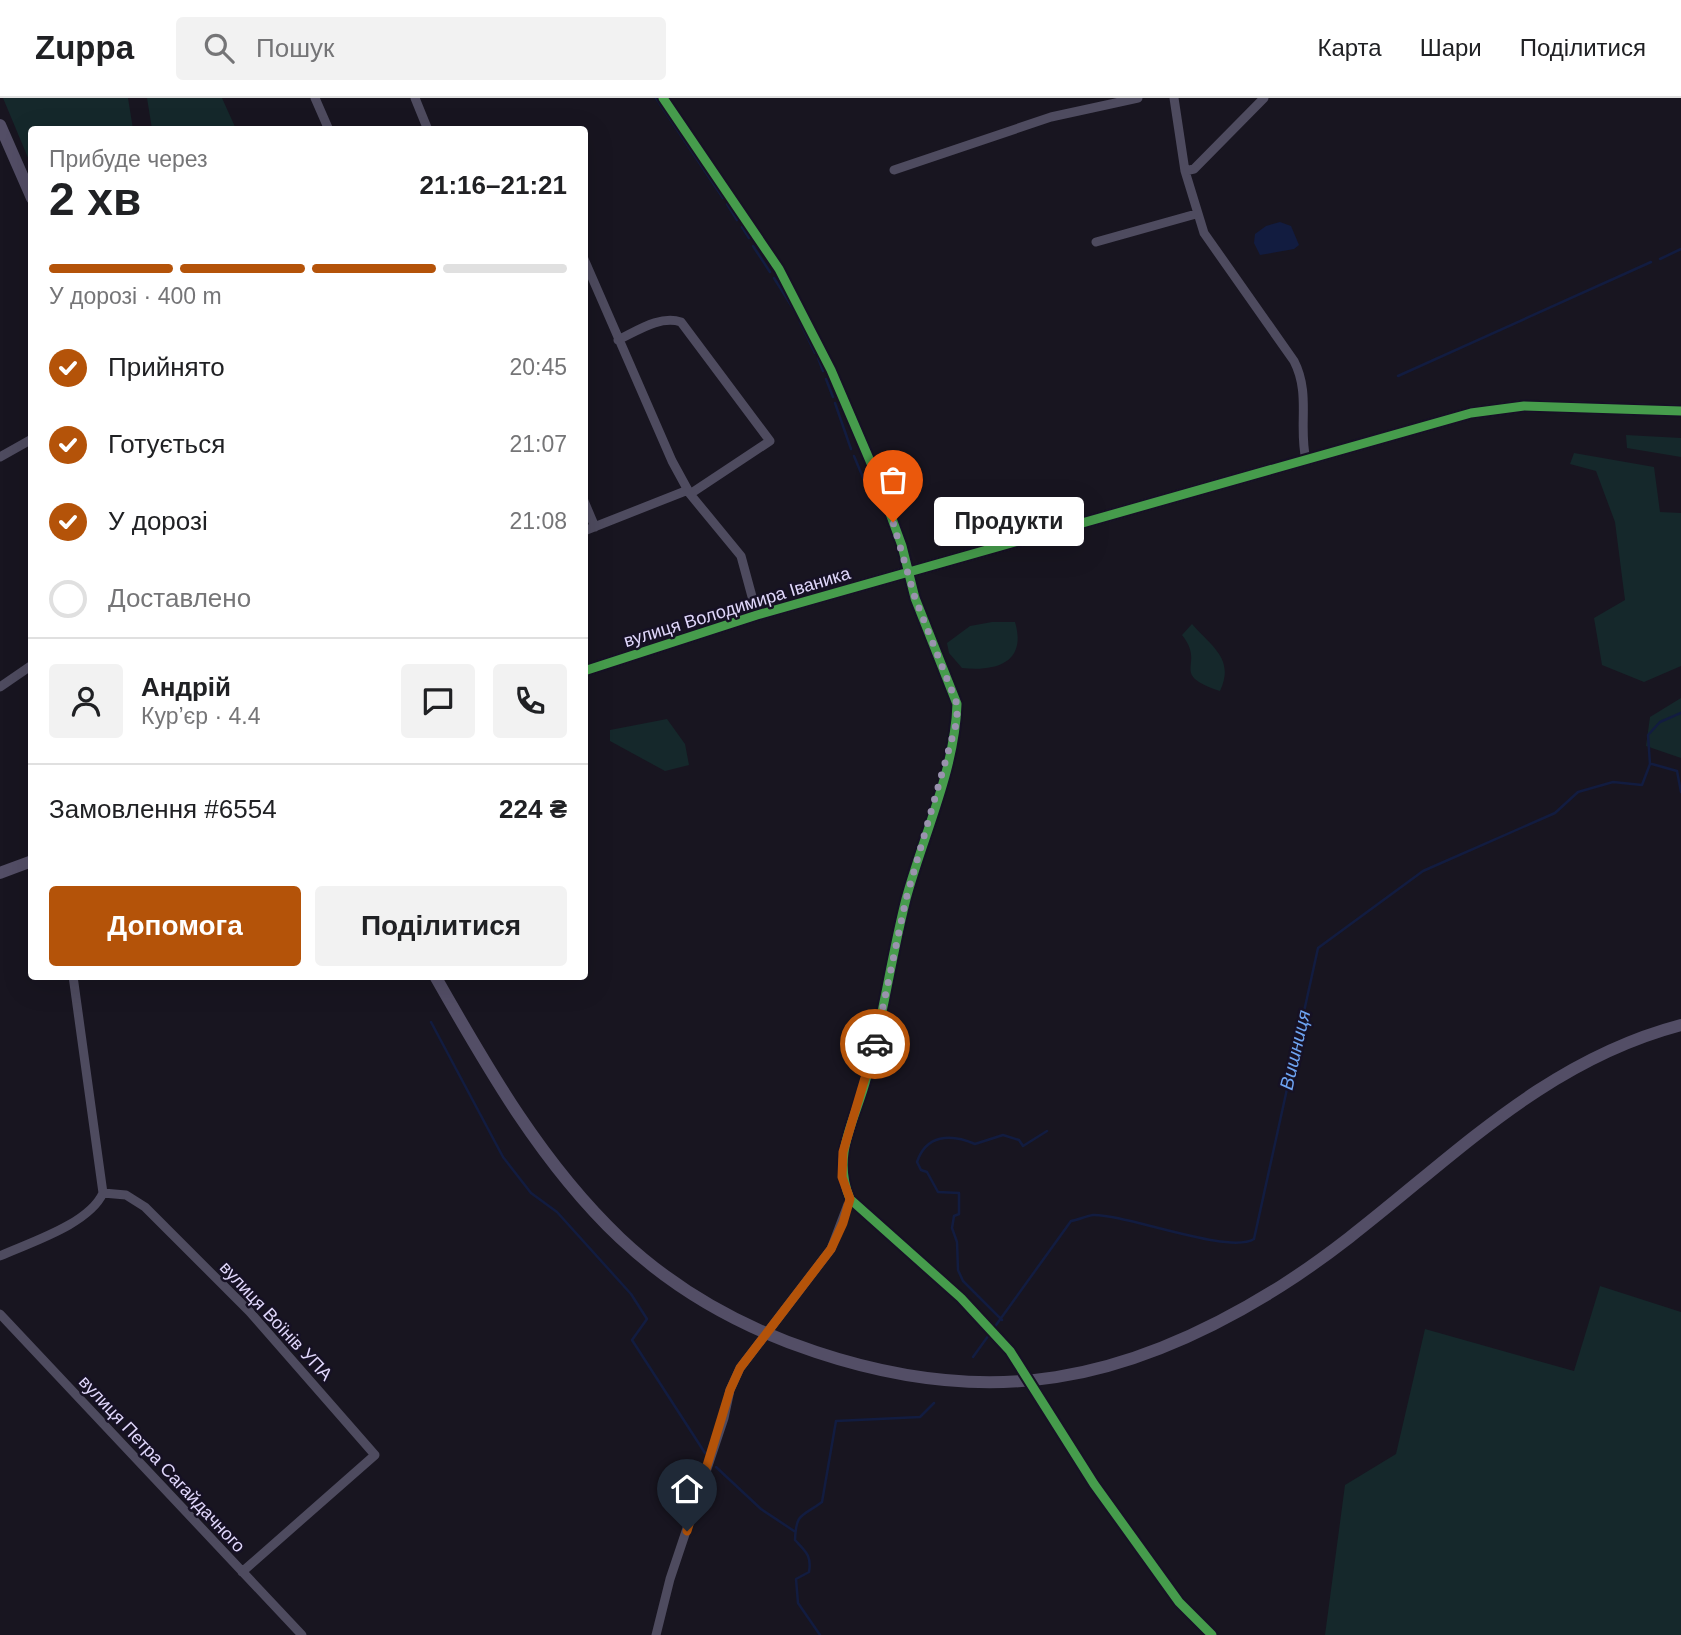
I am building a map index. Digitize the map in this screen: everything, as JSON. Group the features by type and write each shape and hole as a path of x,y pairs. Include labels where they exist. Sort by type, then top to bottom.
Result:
{"main road":[{"path":"0,125 28,189"},
{"name":"вулиця Володимира Іваника","path":"588,670 757,615 1497,409 1558,406 1681,411"},
{"path":"0,873 28,862"},
{"path":"437,980 511,1104 590,1207 619,1237 686,1291 765,1334 842,1361 919,1379 981,1385 1029,1382 1137,1357 1168,1347 1220,1321 1281,1286 1345,1242 1472,1135 1557,1077 1619,1047 1681,1025"}],"street":[{"path":"315,98 327,126"},
{"path":"415,98 426,126"},
{"path":"663,98 759,238 804,316 876,475 909,572 915,598 957,704 957,721 906,899 867,1077 843,1152 842,1177 850,1199 961,1298 993,1333 1029,1382 1101,1495 1179,1602 1212,1635"},
{"path":"894,170 1051,117 1138,98"},
{"path":"1174,98 1196,214 1219,259 1298,370 1305,395 1302,439 1306,460"},
{"path":"1189,170 1264,98"},
{"path":"1096,242 1196,214"},
{"path":"588,269 651,418 689,492 741,556 757,615"},
{"path":"588,530 689,492 770,442 681,322 673,319 654,324 618,340"},
{"path":"0,457 28,441"},
{"path":"588,510 595,527"},
{"path":"0,687 28,668"},
{"path":"0,1256 81,1218 94,1209 103,1193 74,980"},
{"name":"вулиця Воїнів УПА","path":"103,1193 125,1195 145,1207 250,1311 375,1455 242,1572"},
{"path":"656,1635 670,1579 724,1418 730,1390 740,1368 831,1249 850,1199"},
{"name":"вулиця Петра Сагайдачного","path":"0,1314 302,1635"}],"green space":[{"path":"3,98 128,98 133,126 28,126 28,158"},
{"path":"147,98 222,98 235,126 152,126"},
{"path":"1626,435 1681,438 1681,457 1627,448"},
{"path":"1574,453 1654,467 1660,512 1681,513 1681,666 1644,682 1602,665 1594,618 1625,600 1615,522 1596,471 1570,464"},
{"path":"1015,622 1018,636 1013,655 997,666 962,668 949,653 947,643 970,626"},
{"path":"1192,624 1214,647 1223,662 1224,680 1220,691 1204,685 1191,674 1191,654 1182,635"},
{"path":"1681,698 1681,758 1646,746 1650,717"},
{"path":"667,719 685,744 689,765 665,771 610,741 610,730"},
{"path":"1600,1286 1681,1312 1681,1635 1325,1635 1345,1485 1396,1454 1425,1329 1574,1371"}],"water":[{"path":"1280,222 1291,226 1299,245 1294,249 1260,255 1254,243 1255,234 1266,226"}],"waterway":[{"path":"656,98 723,198"},
{"path":"727,204 737,220"},
{"path":"742,227 749,238"},
{"path":"753,246 770,272"},
{"path":"1660,259 1681,249"},
{"path":"1398,376 1651,262"},
{"path":"774,278 796,313"},
{"path":"800,322 815,353"},
{"path":"818,358 823,371"},
{"path":"826,379 833,397"},
{"path":"835,403 851,449"},
{"path":"854,456 869,492"},
{"name":"Вишниця","path":"973,1357 1071,1221 1093,1215 1108,1216 1223,1242 1241,1243 1254,1239 1318,948 1423,871 1555,813 1578,792 1613,782 1642,785 1650,764 1648,735 1660,722 1681,713"},
{"name":"Вишниця","path":"1652,764 1677,771 1681,792"},
{"path":"431,1022 503,1157 531,1193 557,1212 631,1294 647,1319 632,1340 705,1453"},
{"path":"1002,1320 963,1281 958,1270 957,1242 952,1228 954,1216 959,1214 959,1193 938,1192 927,1172 921,1170 917,1162 926,1146 940,1139 957,1138 975,1144 1003,1135 1019,1140 1023,1146 1047,1131"},
{"name":"Вишниця","path":"820,1635 798,1603 796,1579 809,1572 810,1566 807,1554 795,1540 801,1516 822,1502 836,1421 920,1417 934,1403"},
{"path":"716,1467 761,1509 794,1531"}],"cycle path":[{"path":"663,98 779,269 831,370 876,475 902,546 915,598 957,704 951,753 906,899 873,1054 847,1137 843,1167 850,1199 961,1298 1010,1351 1094,1484 1179,1602 1212,1635"},
{"path":"588,670 757,615 1471,413 1524,406 1681,411"}],"way so far":[{"path":"875,1044 906,899 957,721 957,704 951,685 915,598 893,522"}],"place":[{"name":"Продукти","path":"893,522"}],"route":[{"path":"687,1531 724,1418 730,1390 740,1368 831,1249 843,1223 850,1199 842,1177 843,1152 875,1044"}]}
